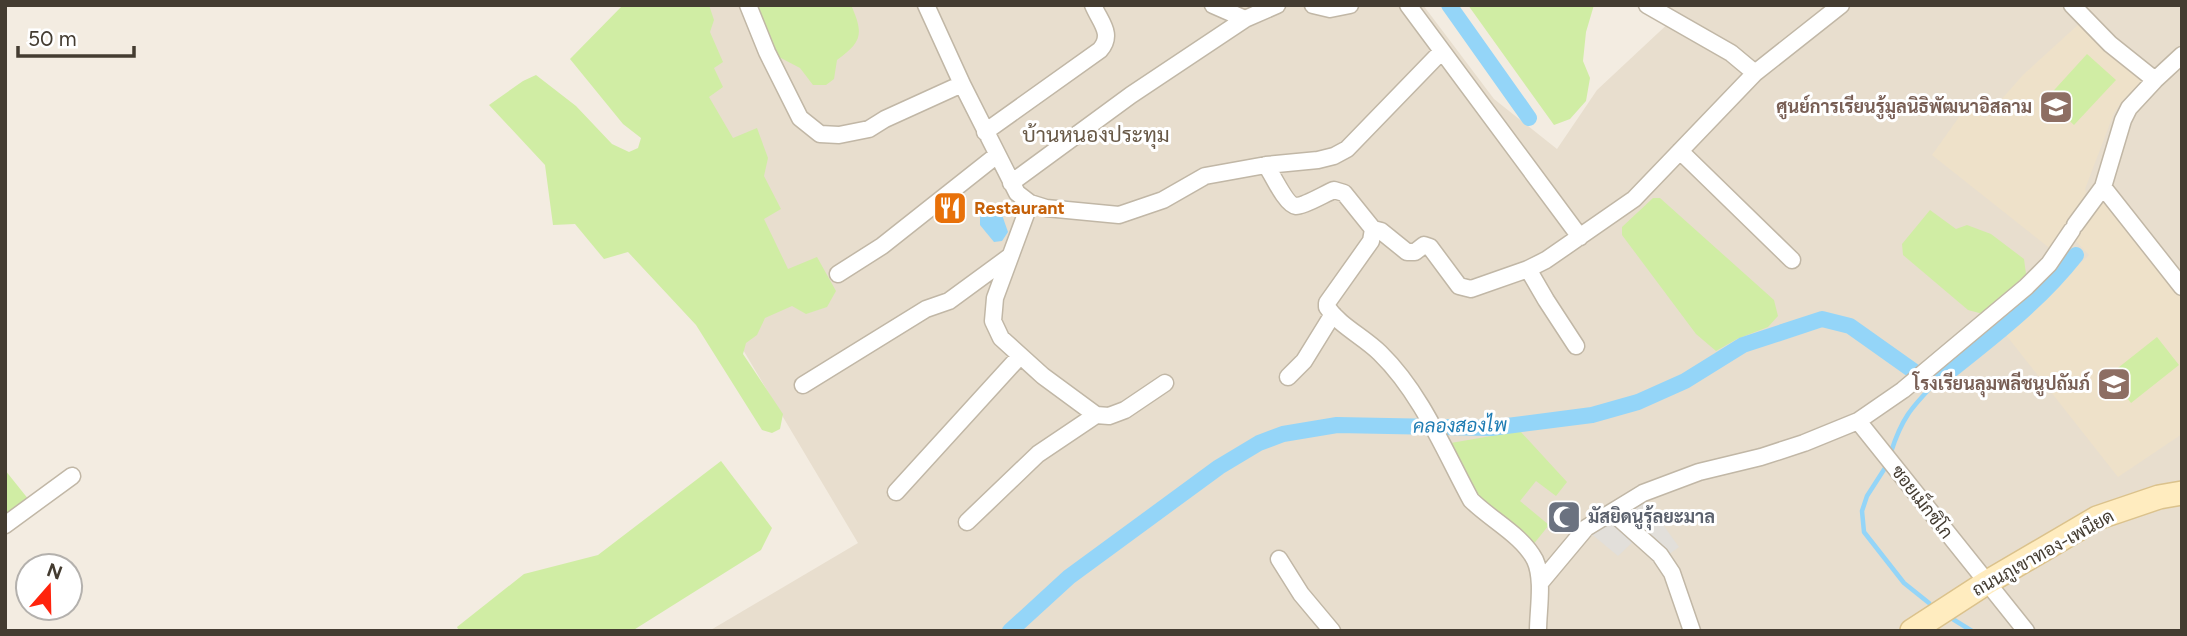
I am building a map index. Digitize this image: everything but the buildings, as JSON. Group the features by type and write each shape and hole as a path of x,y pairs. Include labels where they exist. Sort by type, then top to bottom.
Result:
{"street":[{"path":"748,5 767,52 800,118 820,134 839,135 869,129 884,119 962,84"},
{"path":"926,5 985,132 1017,193 1046,208 1119,215 1163,200 1205,176 1266,164 1318,160 1334,156 1347,149 1441,52"},
{"path":"985,132 1106,43 1107,34 1093,5"},
{"path":"1213,5 1245,19"},
{"path":"1012,183 1131,95 1245,19 1277,5"},
{"path":"1313,5 1330,9 1350,5"},
{"path":"1408,5 1580,237"},
{"path":"1647,5 1731,52 1755,73"},
{"path":"1266,164 1288,202 1296,206 1339,190 1373,229 1381,231 1407,252 1415,252 1424,245 1430,247 1459,286 1471,289 1546,260 1634,199 1755,73 1841,5"},
{"path":"2072,5 2110,44 2155,80"},
{"path":"1540,583 1586,528 1643,493 1699,472 1804,443 1858,421 1938,362 2049,264 2103,187 2129,108 2182,55"},
{"path":"1681,151 1792,260"},
{"path":"838,274 882,246 997,155"},
{"path":"2103,187 2182,287"},
{"path":"1030,202 996,298 993,321 1001,338 1096,415 1109,416 1125,410 1165,383"},
{"path":"1373,229 1371,241 1327,303 1328,310 1380,353 1415,396 1471,500 1522,543 1535,561 1540,583 1538,631"},
{"path":"803,385 926,309 949,301 1009,257"},
{"path":"1528,269 1576,346"},
{"path":"1288,377 1304,360 1333,314"},
{"path":"897,492 1020,356"},
{"path":"967,522 1038,454 1096,415"},
{"name":"ซอยเม็กซิโก","path":"1858,421 2026,631"},
{"path":"5,525 72,476"},
{"name":"ถนนภูเขาทอง-เพนียด","path":"1912,631 1986,583 2097,518 2159,497 2182,493"},
{"path":"1612,512 1661,555 1672,573 1692,631"},
{"path":"1279,559 1301,594 1332,631"}],"shaded area":[{"path":"701,5 1423,5 1494,99 1557,149 1597,90 1673,19 1655,5 2182,5 2182,631 709,631 858,543 736,338 685,144"},
{"path":"2080,23 2138,73 2141,82 2114,113 2085,189 2086,193 2052,250 1932,155 1967,106 1985,118 2023,75"},
{"name":"โรงเรียนลุมพลีชนูปถัมภ์","path":"2098,200 2117,211 2182,296 2182,434 2118,477 2006,335 2089,255 2073,238"},
{"path":"1646,501 1679,547 1655,564 1634,541 1618,556 1589,532"}],"green space":[{"path":"623,5 709,5 714,20 710,32 723,62 714,68 723,87 709,97 733,138 757,128 768,158 764,176 781,209 764,219 788,269 817,257 836,291 827,307 806,314 792,306 765,318 757,335 746,343 743,354 783,414 780,429 772,433 762,430 696,325 628,252 604,259 575,224 553,225 545,165 489,105 536,75 576,106 612,144 629,152 638,148 641,138 623,124 570,59"},
{"path":"757,5 851,5 858,23 858,37 852,48 837,60 834,79 826,85 813,85 800,68 777,56 766,36"},
{"path":"1468,5 1594,5 1586,32 1583,61 1590,78 1586,101 1570,119 1554,125"},
{"path":"2087,54 2116,80 2074,125 2046,99"},
{"path":"1653,198 1660,198 1774,300 1778,316 1768,327 1716,351 1696,334 1622,235 1622,227"},
{"path":"1930,210 1956,229 1967,225 1991,234 2024,259 2026,274 1983,314 1968,310 1903,255 1902,244"},
{"path":"2157,337 2179,365 2131,403 2109,375"},
{"path":"1520,431 1567,482 1556,496 1536,481 1520,501 1549,525 1532,546 1486,510 1445,444"},
{"path":"721,461 772,528 761,550 632,631 459,631 457,627 524,574 598,555"},
{"path":"5,470 29,500 5,517"}],"water":[{"path":"988,204 1000,209 1008,232 1002,241 994,242 980,225 980,207"}],"waterway":[{"path":"1449,5 1529,118"},
{"name":"คลองสองไพ","path":"1010,631 1069,577 1219,467 1259,443 1283,434 1337,425 1491,428 1592,415 1638,402 1685,381 1743,345 1822,319 1850,326 1929,382 1935,383 2027,307 2076,255"},
{"path":"1891,452 1908,414 1935,383"},
{"path":"1885,468 1867,496 1862,511 1864,532 1904,583 1929,603"},
{"path":"1951,618 1972,631"}],"place":[{"name":"ศูนย์การเรียนรู้มูลนิธิพัฒนาอิสลาม","path":"2056,107"},
{"name":"Restaurant","path":"950,208"},
{"name":"โรงเรียนลุมพลีชนูปถัมภ์","path":"2114,384"},
{"name":"มัสยิดนูรุ้ลยะมาล","path":"1564,517"}],"district":[{"name":"บ้านหนองประทุม","path":"1096,135"}]}
